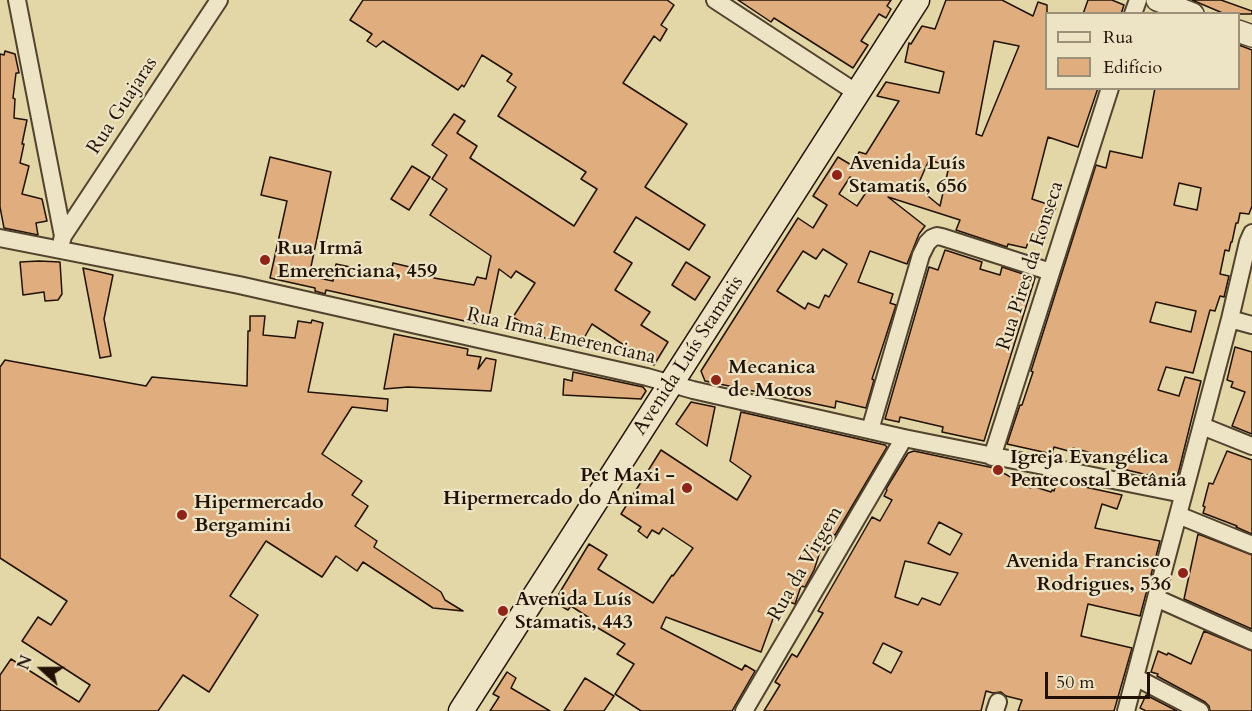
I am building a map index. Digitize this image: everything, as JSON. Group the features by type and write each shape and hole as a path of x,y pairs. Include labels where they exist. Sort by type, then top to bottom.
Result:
{"main road":[{"name":"Avenida Luís Stamatis","path":"461,711 917,0"}],"street":[{"path":"18,0 62,243"},
{"name":"Rua Guajaras","path":"62,243 219,0"},
{"path":"715,0 857,93"},
{"path":"1157,0 1188,12"},
{"name":"Rua Pires da Fonseca","path":"992,457 1109,90"},
{"path":"1126,711 1252,233"},
{"path":"870,430 921,255 932,238 942,237 1051,272"},
{"name":"Rua Irmã Emerenciana","path":"0,238 62,243 904,438 1184,494"},
{"path":"1230,319 1252,325"},
{"path":"1202,426 1252,446"},
{"name":"Rua da Virgem","path":"744,711 904,438"},
{"path":"1178,514 1252,544"},
{"path":"1156,598 1252,641"},
{"path":"1135,677 1200,711"}],"building":[{"path":"363,0 667,0 674,5 661,25 667,29 660,41 654,36 623,83 687,124 645,187 705,225 689,250 636,217 614,252 632,263 615,290 650,312 641,325 668,342 654,365 592,324 579,347 548,340 513,317 535,283 516,271 511,278 499,269 487,326 326,290 325,294 315,291 315,288 270,278 287,201 261,195 270,157 331,172 309,276 333,281 336,264 360,269 359,273 384,277 386,268 392,269 393,263 427,271 426,275 434,276 434,278 474,285 477,277 486,279 491,256 430,215 447,189 432,179 447,155 432,145 454,114 465,121 457,133 477,146 470,158 574,226 597,189 581,179 586,172 498,116 516,87 507,81 512,74 482,55 464,87 462,85 458,90 383,41 376,47 367,41 372,34 350,20"},
{"path":"738,0 891,0 887,6 891,9 886,18 879,14 861,41 868,45 853,68 774,18 771,22"},
{"path":"946,0 1002,0 1033,16 1038,2 1047,5 1047,12 1045,12 1045,90 1097,90 1078,147 1048,137 1032,199 1056,207 1044,239 1039,237 1037,242 1029,240 1026,248 1008,244 1007,247 956,230 960,220 888,197 925,226 919,234 907,264 870,251 858,282 893,294 890,303 896,305 872,379 874,380 866,408 836,401 835,408 705,381 701,371 798,218 813,228 827,205 813,196 838,157 853,166 859,152 866,154 899,101 877,96 886,82 939,93 944,72 905,62 909,43 911,44 922,26 935,29","holes":["994,41 1019,46 982,136 976,134","929,160 949,166 940,206 917,187","850,177 869,188 857,206 839,194","823,249 847,264 829,297 825,295 819,308 808,303 805,309 777,291 803,251 816,259"]},
{"path":"1088,0 1112,0 1124,5 1122,12 1084,12"},
{"path":"1192,0 1221,0 1252,11 1252,14 1240,14 1240,12 1220,12"},
{"path":"1240,45 1252,50 1252,206 1249,214 1240,213 1229,251 1225,250 1220,274 1229,276 1224,297 1220,296 1215,311 1210,310 1193,373 1166,367 1158,390 1179,396 1185,377 1201,381 1176,482 1123,469 1093,458 1095,454 1073,448 1072,452 1054,447 1052,454 1007,444 1033,372 1031,371 1096,165 1106,168 1110,151 1142,158 1155,90 1240,90","holes":["1179,183 1201,188 1197,210 1174,205","1156,302 1196,311 1191,332 1150,322"]},
{"path":"5,51 15,54 19,73 16,73 13,98 15,99 14,118 27,120 20,163 29,166 22,194 42,199 47,221 36,223 38,235 4,228 0,207 0,54 4,55"},
{"path":"412,166 430,177 409,210 391,199"},
{"path":"945,250 982,262 980,269 1000,275 1002,267 1035,278 984,441 942,432 943,427 900,417 899,422 885,419 929,267 938,270"},
{"path":"20,262 60,262 62,294 58,300 45,301 44,292 23,295"},
{"path":"686,262 710,277 695,300 672,285"},
{"path":"83,268 113,275 104,319 111,356 100,358"},
{"path":"250,316 265,316 263,335 295,338 298,321 311,323 312,320 323,323 308,392 388,399 387,411 352,407 322,454 362,481 352,495 368,506 355,526 377,541 374,547 441,592 445,600 463,611 433,608 363,562 357,571 336,556 322,577 266,541 230,596 258,615 209,692 183,675 158,711 0,711 0,675 11,659 79,702 90,685 22,641 38,617 51,625 67,601 0,558 0,367 5,360 146,386 152,377 247,386"},
{"path":"394,334 468,349 467,355 481,357 478,369 486,358 496,360 491,391 408,387 384,389"},
{"path":"1235,347 1252,352 1252,434 1232,426 1245,392 1231,387 1233,382 1227,380"},
{"path":"573,372 643,387 646,391 641,399 563,395 564,379 572,381"},
{"path":"691,402 715,407 707,446 676,424"},
{"path":"741,412 887,447 835,535 829,533 824,550 821,549 805,587 801,586 795,604 787,601 786,605 779,602 761,652 666,617 661,628 742,670 745,665 755,671 732,711 641,711 615,694 634,664 617,654 625,644 588,622 591,619 571,606 568,610 554,602 589,544 607,555 598,569 653,603 693,548 663,528 659,534 652,530 647,538 638,531 641,527 621,514 661,450 737,500 751,476 730,461"},
{"path":"914,451 994,468 1031,488 1032,486 1051,492 1054,491 1057,481 1122,495 1117,509 1102,504 1095,528 1160,541 1140,616 1088,604 1081,636 1132,648 1114,711 1018,711 1022,700 1006,696 1001,692 986,691 981,711 764,711 780,685 775,682 792,654 797,657 823,613 818,611 872,517 880,521 892,500 884,496 886,489 908,453","holes":["939,522 962,534 950,555 928,543","905,561 958,573 940,605 922,598 918,605 895,597","883,643 902,652 891,673 873,663"]},
{"path":"1227,451 1252,460 1252,534 1203,513 1209,483 1213,484"},
{"path":"1198,534 1252,555 1252,629 1184,599"},
{"path":"1204,631 1252,651 1252,711 1210,711 1205,702 1151,672 1158,651 1167,655 1168,653 1191,664"},
{"path":"507,672 516,678 511,688 550,711 490,711 499,697 493,694"},
{"path":"585,678 614,696 604,711 564,711"},
{"path":"1146,695 1177,711 1146,711 1140,708"}],"place":[{"name":"Avenida Luís Stamatis, 656","path":"837,175"},
{"name":"Rua Irmã Emerenciana, 459","path":"265,260"},
{"name":"Mecanica de Motos","path":"716,380"},
{"name":"Igreja Evangélica Pentecostal Betânia","path":"998,470"},
{"name":"Pet Maxi - Hipermercado do Animal","path":"687,488"},
{"name":"Hipermercado Bergamini","path":"182,515"},
{"name":"Avenida Francisco Rodrigues, 536","path":"1183,573"},
{"name":"Avenida Luís Stamatis, 443","path":"503,611"}]}
